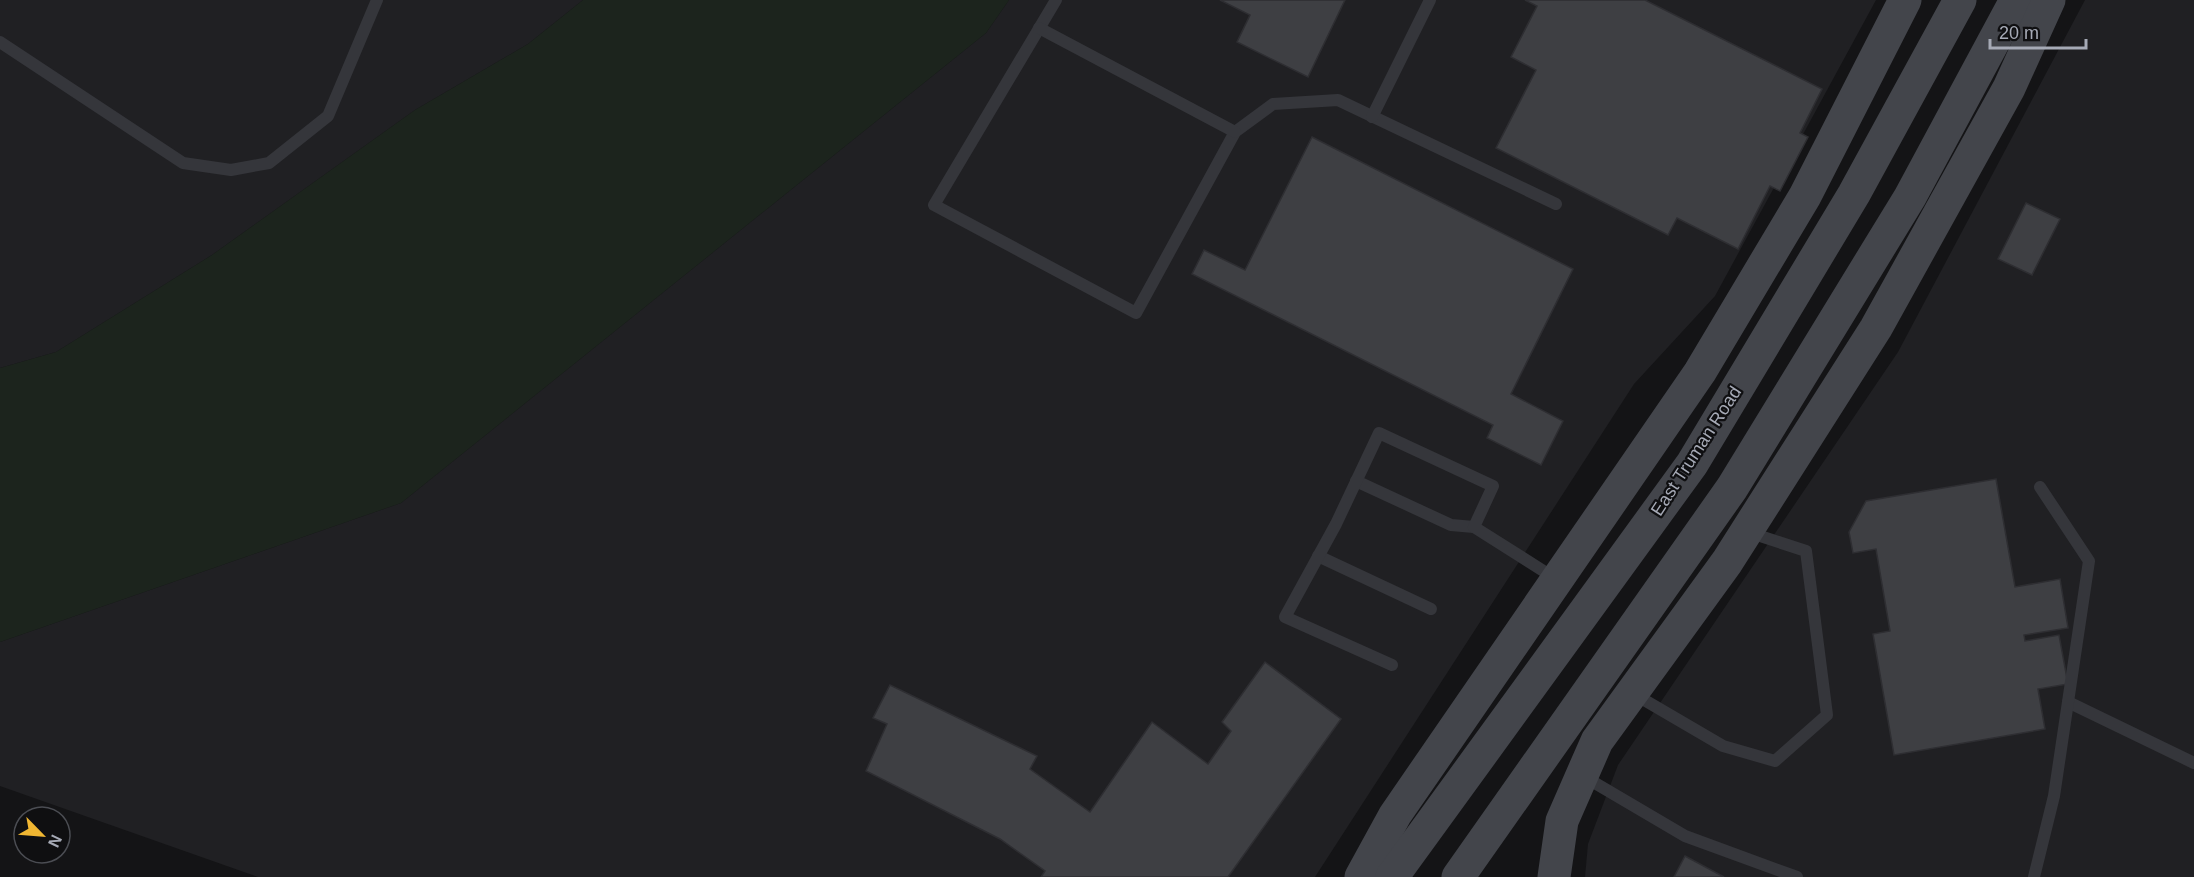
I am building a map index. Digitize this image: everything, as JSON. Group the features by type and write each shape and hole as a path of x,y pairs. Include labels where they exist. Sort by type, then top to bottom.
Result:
{"main road":[{"path":"1361,877 1395,815 1700,372 1805,196 1905,0"},
{"name":"East Truman Road","path":"1392,877 1692,464 1854,194 1960,0"},
{"path":"1458,877 1732,488 1910,197 2016,0"},
{"path":"1554,877 1562,821 1597,741 1727,562 1876,328 2009,88 2049,0"}],"lane":[{"path":"0,42 183,163 231,170 269,164 328,116 377,0"},
{"path":"1056,0 934,205 1136,313 1235,132 1273,104 1338,100 1556,204"},
{"path":"1372,117 1430,0"},
{"path":"1039,28 1235,132"},
{"path":"1392,665 1285,617 1379,433 1493,486 1473,527"},
{"path":"1356,481 1451,525 1473,527 1557,579"},
{"path":"2034,877 2055,796 2089,561 2040,487"},
{"path":"1632,693 1723,746 1775,760 1827,715 1806,551 1746,532"},
{"path":"1318,556 1431,609"},
{"path":"2068,702 2194,763"},
{"path":"1582,775 1685,836 1797,877"}],"shaded area":[{"path":"0,0 583,0 528,44 415,110 212,255 56,352 0,368"},
{"path":"583,0 1009,0 986,33 401,503 0,642 0,368 56,352 212,255 415,110 528,44"},
{"path":"1009,0 1876,0 1715,296 1634,384 1315,877 258,877 72,811 72,805 54,805 0,786 0,642 401,503 986,33"},
{"path":"2085,0 2194,0 2194,877 1585,877 1588,844 1618,765 1898,352"}],"building":[{"path":"1220,0 1345,0 1308,77 1237,42 1250,15"},
{"path":"1525,0 1645,0 1822,89 1800,133 1808,137 1780,191 1770,186 1738,249 1677,218 1668,235 1496,148 1536,70 1511,57 1537,6"},
{"path":"1312,137 1573,269 1511,394 1563,421 1541,465 1487,438 1493,425 1192,274 1204,250 1245,270"},
{"path":"2026,203 2060,219 2032,275 1998,259"},
{"path":"1996,479 2015,587 2060,579 2068,628 2024,635 2025,641 2059,635 2068,684 2038,689 2045,729 1894,755 1873,634 1890,631 1876,549 1853,553 1849,532 1866,501"},
{"path":"1265,662 1341,719 1228,877 1041,877 1045,871 1000,839 866,771 887,724 873,718 890,685 1037,756 1030,769 1090,812 1152,722 1208,764 1231,731 1222,722"},
{"path":"1685,856 1724,877 1674,877"}]}
